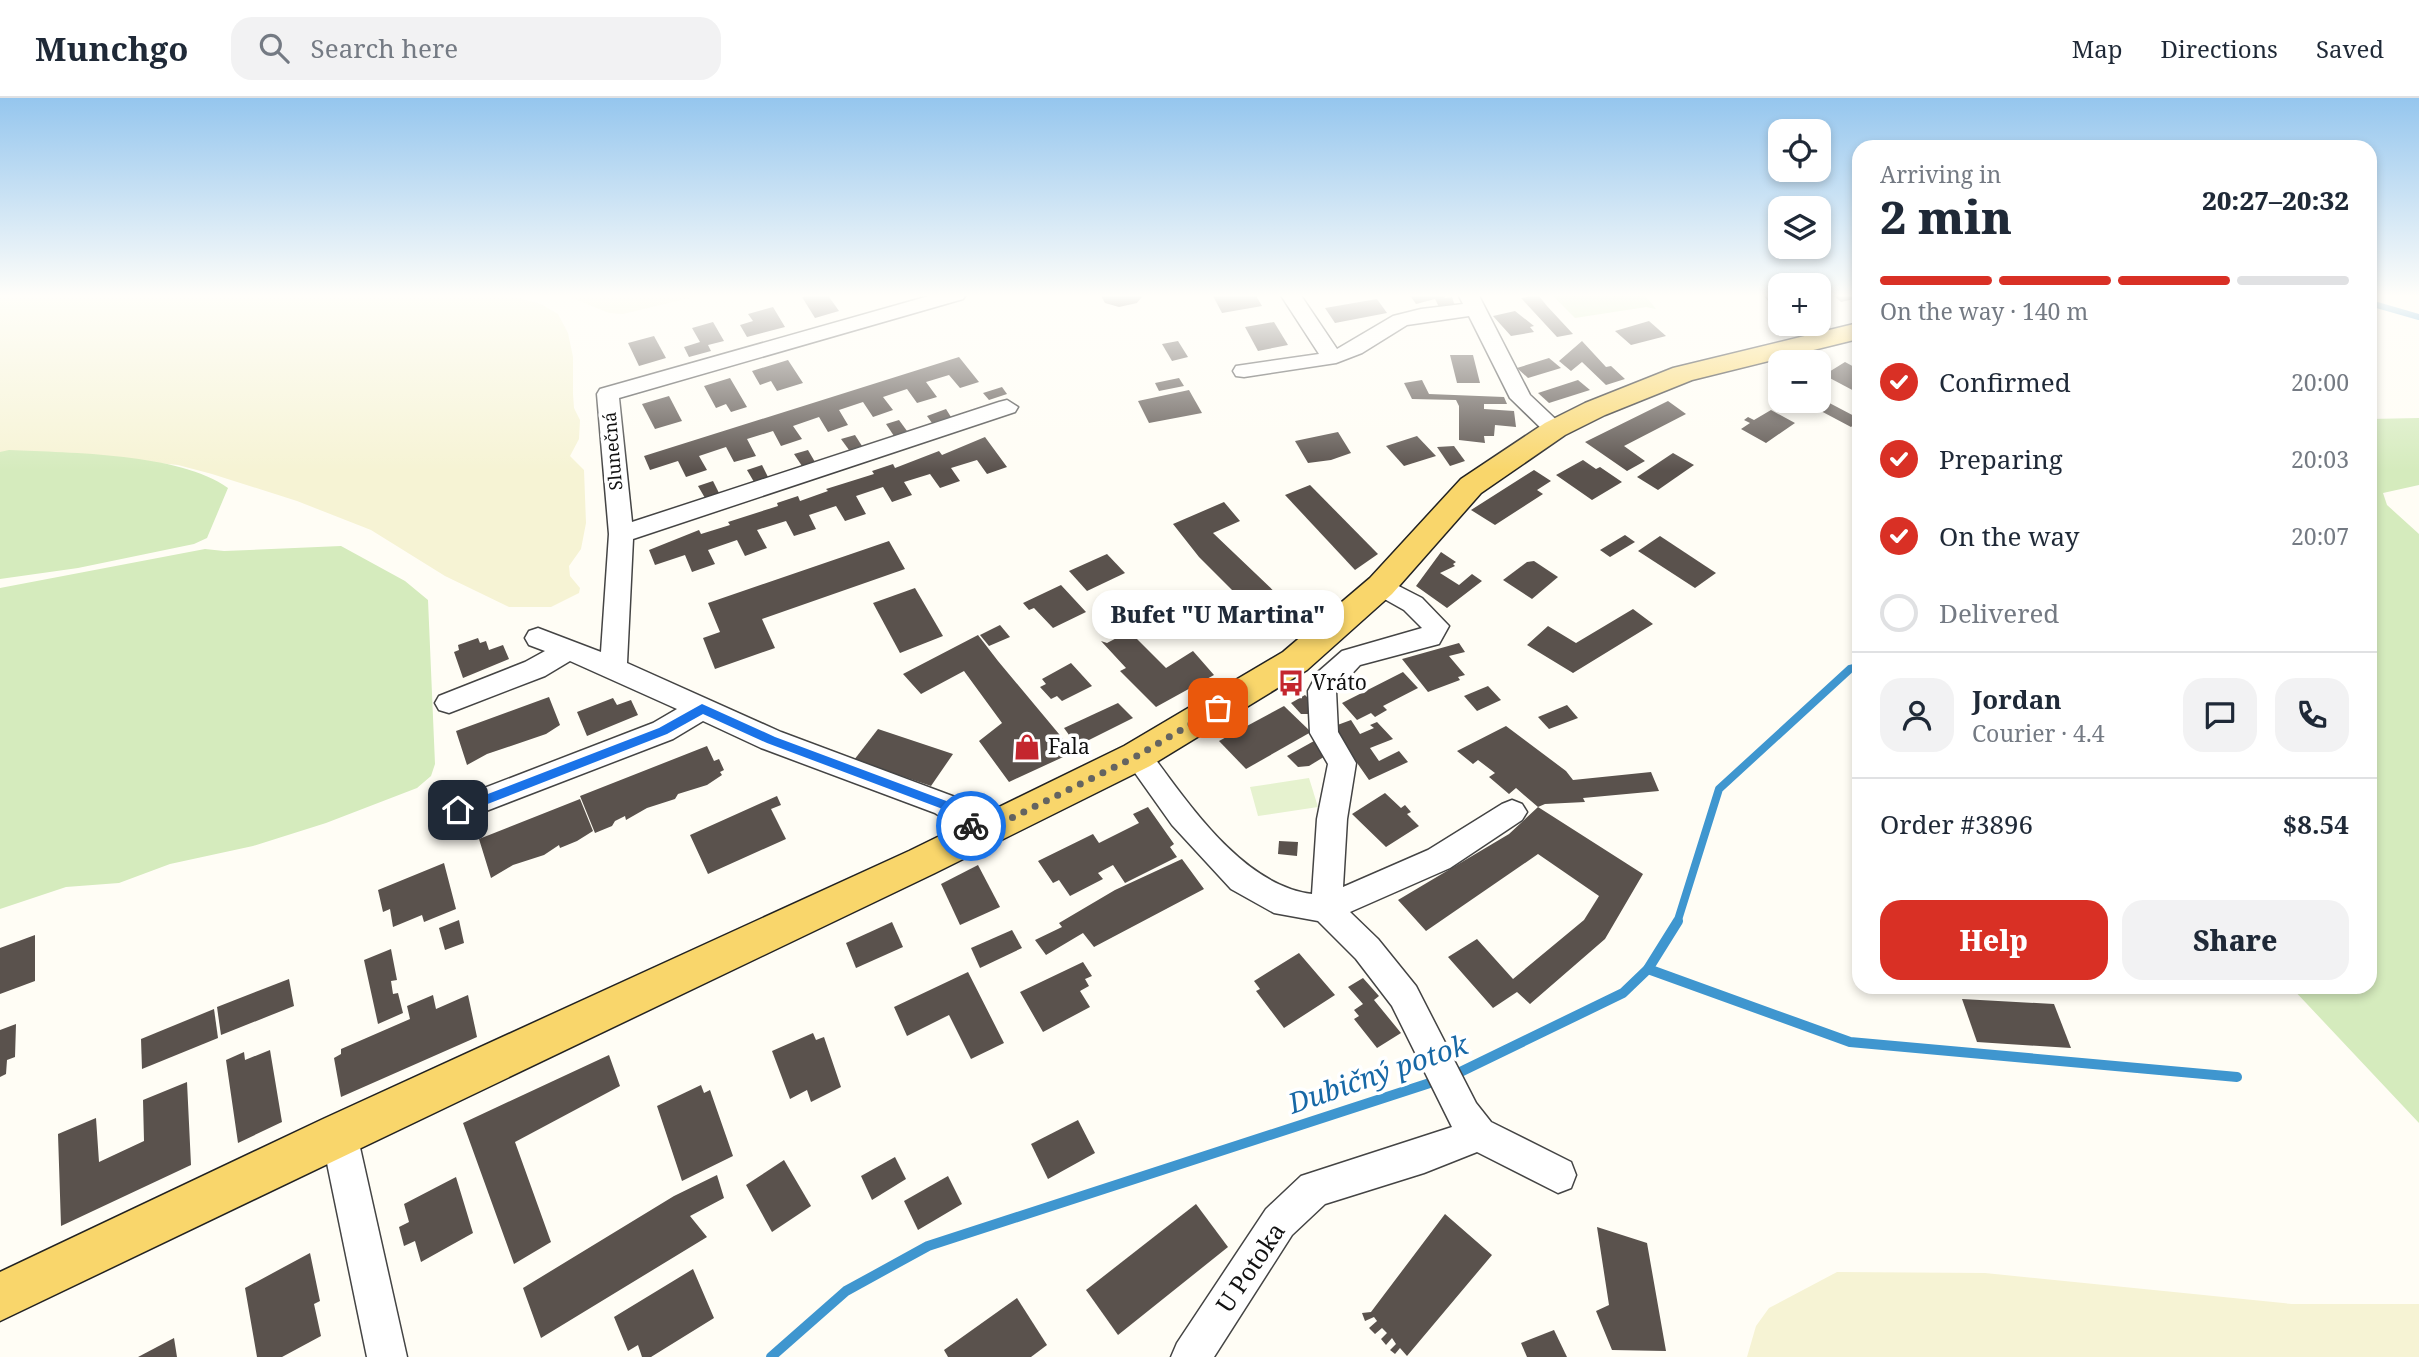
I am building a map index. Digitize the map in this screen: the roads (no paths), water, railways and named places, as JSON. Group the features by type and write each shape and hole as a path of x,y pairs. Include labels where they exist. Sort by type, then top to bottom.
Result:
{"main road":[{"path":"0,1297 339,1134 977,835 1137,756 1295,661 1381,586 1471,486 1555,429 1595,409 1683,374 1748,353"}],"street":[{"name":"Slunečná","path":"613,668 621,534 608,394 764,353"},
{"path":"1329,353 1332,357"},
{"path":"1244,371 1344,353"},
{"path":"1497,353 1521,398 1555,429"},
{"path":"621,534 1007,407"},
{"path":"1381,586 1413,604 1436,626 1430,636 1351,658 1328,679 1322,691 1324,733 1342,764 1332,819 1326,909 1367,949 1404,996 1454,1095 1479,1134 1558,1175"},
{"path":"449,703 535,670 553,649 613,668 771,740 945,805 961,814 977,835"},
{"path":"458,810 663,731 702,709"},
{"path":"1137,756 1182,817 1242,880 1285,904 1326,909 1439,859 1512,812"},
{"path":"339,1134 387,1357"},
{"name":"U Potoka","path":"1191,1357 1279,1222 1314,1189 1424,1156 1479,1134"}],"waterway":[{"name":"Dubičný potok","path":"1677,922 1719,789 1852,668"},
{"name":"Dubičný potok","path":"1648,969 1677,922"},
{"name":"Dubičný potok","path":"1452,1076 1623,993 1648,969"},
{"path":"1648,969 1850,1042 2237,1077"},
{"name":"Dubičný potok","path":"771,1357 846,1291 928,1246 1439,1080"}],"place":[{"name":"Vráto","path":"1291,683"},
{"name":"Bufet \"U Martina\"","path":"1218,708"},
{"name":"Fala","path":"1027,747"}]}
